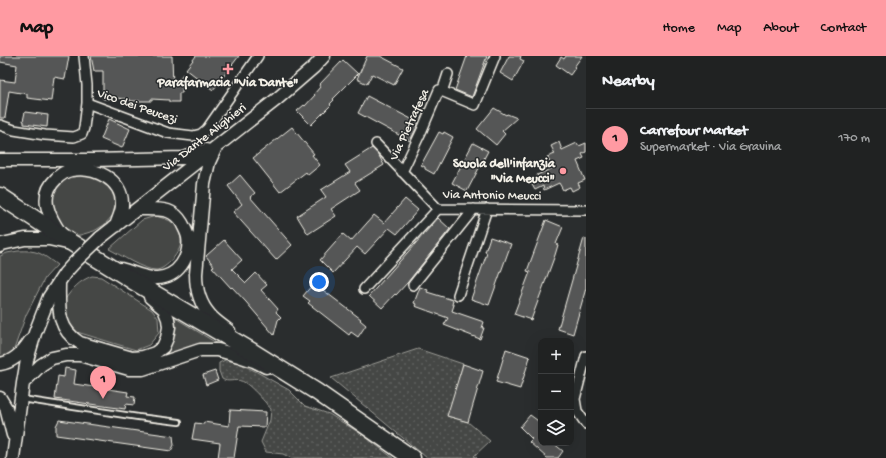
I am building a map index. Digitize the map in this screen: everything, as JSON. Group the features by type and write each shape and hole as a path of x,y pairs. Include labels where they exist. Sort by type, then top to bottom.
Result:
{"highway":[{"path":"0,196 133,282 317,392 412,458"}],"main road":[{"name":"Via Dante Alighieri","path":"35,333 49,297 59,282 75,262 100,238 277,99 314,67 324,56"},
{"path":"0,160 184,158 217,146"},
{"path":"217,146 209,162 204,184 196,288 200,301 210,315 277,368"},
{"path":"68,241 53,223 49,215 46,202 48,187 60,175 70,170 87,169 102,173 114,182 120,194 122,205 116,226"},
{"path":"107,265 144,277 157,278 171,275 181,267 186,258 188,236 179,218 168,211 137,209"},
{"path":"0,246 2,244 25,239 68,241"},
{"path":"59,282 60,317 63,325 75,340 80,343 132,358 143,357 155,353 163,347 167,338 169,327 164,309 133,282"},
{"path":"0,364 14,359 24,349 35,333"},
{"path":"14,454 23,383 35,333"},
{"path":"23,383 41,365 52,358 66,354 80,355 129,369 143,369 200,350 218,350 254,361 317,392"},
{"path":"0,398 6,408 12,431 14,454"}],"street":[{"name":"Vico dei Peucezi","path":"84,56 87,103 168,133 193,136 201,134 207,129 258,56"},
{"name":"Via Pietrafesa","path":"402,172 439,90 475,105 495,56"},
{"name":"Via Pietrafesa","path":"442,92 448,74"},
{"path":"0,125 14,130 37,134 74,137 82,134 87,103"},
{"name":"Via Antonio Meucci","path":"376,144 438,209 586,210"},
{"path":"364,289 438,209"},
{"path":"412,285 474,209"},
{"path":"458,295 487,209"},
{"path":"586,356 575,399 577,411 586,424"}],"lane":[{"path":"21,399 179,422"}],"shaded area":[{"path":"92,173 108,181 116,194 115,213 104,225 94,231 69,236 57,222 48,200 54,188 65,178 76,174"},
{"path":"156,216 175,225 178,229 181,242 176,255 164,267 156,270 145,268 109,249 142,220"},
{"path":"18,251 39,253 57,265 45,278 26,315 12,355 0,359 0,256"},
{"path":"92,276 101,277 152,310 158,318 159,333 149,345 136,350 77,332 68,322 64,301 76,286 83,280"},
{"path":"174,319 177,319 218,344 155,361"},
{"path":"418,349 463,364 448,416 468,422 490,441 474,456 477,458 427,458 331,378"},
{"path":"229,358 289,390 305,406 329,414 363,435 393,458 291,458 283,454 266,452 261,442 270,420 271,409 244,382 227,381 222,379 219,371 219,363"}],"building":[{"path":"0,56 69,56 65,79 54,77 51,101 27,98 27,94 9,91 5,118 0,118 0,80 15,82 17,65 0,62"},
{"path":"91,56 172,56 173,87 183,74 182,93 179,93 179,102 151,99 151,101 130,101 130,99 103,99 103,71 94,71"},
{"path":"196,56 239,56 213,90 186,69"},
{"path":"367,56 380,56 403,68 394,85 372,74 367,84 357,79"},
{"path":"467,56 487,56 472,97 455,90"},
{"path":"509,56 521,56 520,59 524,61 513,81 500,73"},
{"path":"566,56 582,56 570,75 556,65 561,57 564,59"},
{"path":"343,60 358,74 333,99 334,100 330,104 331,105 311,125 297,111 304,105 305,106 315,95 314,94 320,87 319,85"},
{"path":"367,96 419,123 410,141 358,113"},
{"path":"494,108 506,115 507,114 517,118 502,131 505,134 496,145 477,129"},
{"path":"25,112 48,115 47,127 24,124 23,121"},
{"path":"109,119 130,129 122,148 101,139"},
{"path":"292,127 314,154 312,155 320,165 308,175 306,172 280,192 253,158"},
{"path":"439,132 443,134 444,132 453,137 434,174 421,165"},
{"path":"559,142 562,150 577,143 579,146 586,143 586,152 582,154 584,158 577,161 585,180 578,183 580,187 572,191 570,187 563,190 559,183 544,190 543,186 535,190 531,183 539,179 537,175 553,168 547,157 555,154 551,146"},
{"path":"473,143 488,151 467,191 452,183"},
{"path":"372,148 378,154 384,165 355,183 360,190 331,209 336,216 308,234 297,216 326,197 321,190 350,172 345,165"},
{"path":"240,175 255,193 250,197 292,245 276,260 233,212 242,204 228,186"},
{"path":"405,199 418,210 397,234 389,228 365,254 357,247 333,273 320,260 343,234 351,241 374,215 384,223"},
{"path":"438,218 450,229 408,282 382,308 369,296"},
{"path":"546,220 563,227 556,244 558,245 555,255 531,320 514,314 530,272 527,271"},
{"path":"490,237 511,244 489,305 471,299 487,253 485,252"},
{"path":"584,238 586,239 586,288 573,334 558,329"},
{"path":"224,240 242,260 232,269 246,283 256,273 267,285 261,290 278,309 276,312 281,317 278,320 274,335 246,302 212,267 214,266 206,256"},
{"path":"313,284 361,319 360,320 366,325 358,337 351,332 349,335 308,303 310,301 303,296"},
{"path":"420,287 428,290 427,292 453,300 452,305 454,305 452,311 484,322 482,328 484,328 480,339 444,325 448,318 415,306 416,304 414,303"},
{"path":"506,349 530,357 520,389 496,382"},
{"path":"463,364 483,371 468,422 447,416"},
{"path":"65,368 76,370 74,384 128,392 127,396 135,397 134,405 126,404 125,409 55,399 58,376 64,377"},
{"path":"215,371 218,380 206,385 203,375"},
{"path":"230,410 266,412 265,427 239,426 234,458 218,458 220,443 192,439 195,423 204,424 204,422 229,426"},
{"path":"530,415 538,421 538,446 557,446 563,451 558,458 547,458 529,442 532,439 520,427"},
{"path":"59,420 173,436 174,445 171,451 56,435 56,426"}],"place":[{"name":"Parafarmacia \"Via Dante\"","path":"228,69"},
{"name":"Scuola dell'infanzia \"Via Meucci\"","path":"563,171"},
{"name":"Carrefour Market","path":"103,399"}]}
